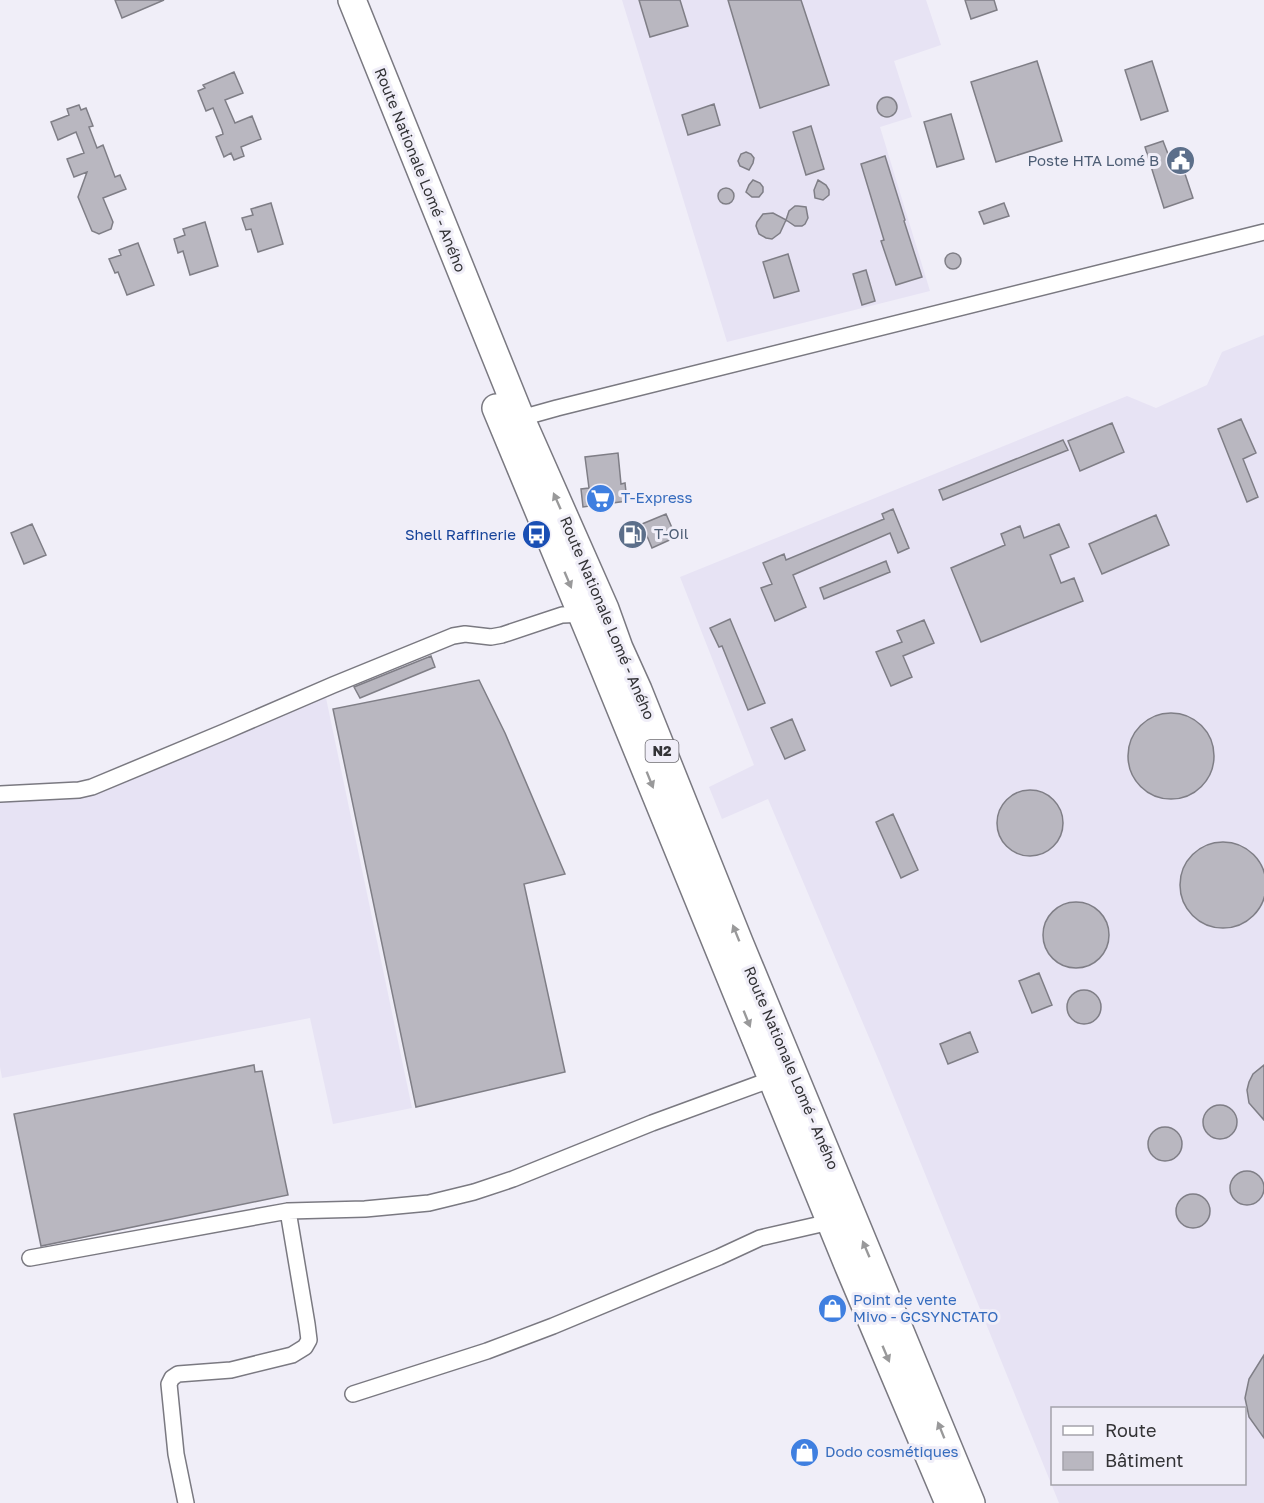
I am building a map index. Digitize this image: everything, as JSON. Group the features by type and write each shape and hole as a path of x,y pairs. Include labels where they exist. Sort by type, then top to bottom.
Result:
{"highway":[{"name":"Route Nationale Lomé - Aného","path":"333,0 593,612 772,1079 949,1503"},
{"name":"Route Nationale Lomé - Aného","path":"352,0 512,421"},
{"name":"Route Nationale Lomé - Aného","path":"593,612 619,648 971,1503"}],"street":[{"path":"512,421 1264,232"},
{"path":"0,794 79,790 92,787 453,636 465,634 492,637 562,615 593,612"},
{"path":"30,1258 288,1211 365,1209 429,1203 513,1179 652,1123 772,1079"},
{"path":"186,1503 176,1454 169,1384 172,1378 178,1374 231,1370 292,1355 305,1347 309,1340 288,1211"},
{"path":"353,1394 487,1351 553,1326 760,1238 830,1222"}],"shaded area":[{"path":"622,0 926,0 941,45 894,61 912,117 880,127 930,291 727,342"},
{"path":"1264,335 1264,1503 1059,1503 1052,1485 1246,1485 1246,1407 1051,1407 1051,1483 882,1068 768,799 722,819 709,787 754,765 680,577 1127,396 1156,408 1207,385 1222,352"},
{"path":"326,698 412,1108 333,1124 310,1018 2,1078 0,1067 0,798 93,793 228,736"}],"building":[{"path":"115,0 164,0 122,18"},
{"path":"639,0 680,0 688,26 650,37"},
{"path":"728,0 801,0 829,85 760,108"},
{"path":"965,0 994,0 997,10 971,19"},
{"path":"1037,61 1062,141 996,162 971,82"},
{"path":"1152,61 1168,111 1141,120 1125,70"},
{"path":"234,72 243,93 225,100 235,123 252,116 261,139 241,147 244,156 234,160 231,153 224,157 216,137 223,134 222,130 213,108 206,111 198,91 205,88 203,85"},
{"path":"887,97 894,100 897,107 894,114 887,117 880,114 877,107 880,100"},
{"path":"714,104 720,125 688,135 682,115"},
{"path":"79,105 81,110 86,108 93,126 89,127 97,148 103,145 115,177 120,175 126,189 103,198 113,222 111,229 99,234 92,231 78,197 87,172 74,177 67,159 84,153 76,132 58,140 51,122 69,115 67,109"},
{"path":"951,114 964,159 937,167 924,122"},
{"path":"811,126 824,169 806,175 793,132"},
{"path":"1163,141 1170,159 1179,156 1193,198 1164,208 1145,147"},
{"path":"746,152 754,158 749,170 740,166 738,161 741,154"},
{"path":"885,156 922,277 896,285 881,241 884,240 861,164"},
{"path":"753,180 763,187 763,192 759,197 752,197 746,192"},
{"path":"818,180 829,190 829,195 823,200 815,198 814,190"},
{"path":"726,188 732,190 734,196 732,202 726,204 720,202 718,196 720,190"},
{"path":"271,203 283,244 258,252 251,229 246,230 242,218 253,215 251,209"},
{"path":"1004,203 1009,216 984,224 979,212"},
{"path":"795,206 806,207 808,218 802,226 795,226 786,220 789,211"},
{"path":"773,213 786,220 780,233 772,239 759,234 756,226 763,214"},
{"path":"205,222 218,266 190,275 183,251 178,253 174,239 185,235 183,229"},
{"path":"138,243 154,285 127,295 118,272 115,273 109,259 121,255 119,250"},
{"path":"953,253 959,255 961,261 959,267 953,269 947,267 945,261 947,255"},
{"path":"788,254 799,291 774,298 763,262"},
{"path":"866,270 875,301 862,305 853,274"},
{"path":"1241,419 1256,453 1243,459 1258,497 1247,502 1218,429"},
{"path":"1112,423 1124,452 1080,471 1068,441"},
{"path":"1063,440 1068,450 943,500 939,490"},
{"path":"618,453 621,484 625,483 627,501 583,507 581,489 589,488 585,457"},
{"path":"893,509 909,548 898,553 890,533 793,575 806,607 775,621 761,588 772,584 763,563 784,554 786,560 884,519 882,514"},
{"path":"666,514 676,537 652,548 642,524"},
{"path":"1156,515 1169,545 1102,574 1089,544"},
{"path":"32,524 46,555 24,564 11,533"},
{"path":"1059,524 1069,547 1050,555 1061,583 1074,578 1083,601 981,642 951,568 1005,545 1001,534 1020,526 1024,538"},
{"path":"886,561 890,572 824,599 820,588"},
{"path":"730,619 765,703 748,710 722,646 719,647 710,628"},
{"path":"924,620 934,643 903,656 912,677 891,686 876,652 902,642 897,631"},
{"path":"431,656 435,667 360,698 354,687"},
{"path":"479,680 505,733 565,874 524,884 565,1072 416,1107 333,709"},
{"path":"1171,713 1195,720 1207,732 1214,756 1207,780 1195,792 1171,799 1147,792 1135,780 1128,756 1135,732 1147,720"},
{"path":"792,719 805,750 785,759 771,728"},
{"path":"1030,790 1043,793 1053,800 1060,810 1063,823 1060,836 1053,846 1043,853 1030,856 1017,853 1007,846 1000,836 997,823 1000,810 1007,800 1017,793"},
{"path":"893,814 918,870 901,878 876,822"},
{"path":"1223,842 1239,845 1247,849 1259,861 1263,869 1265,893 1263,901 1259,909 1247,921 1239,925 1223,928 1207,925 1199,921 1187,909 1183,901 1180,885 1183,869 1187,861 1199,849 1207,845"},
{"path":"1076,902 1089,905 1099,912 1106,922 1109,935 1106,948 1099,958 1089,965 1076,968 1063,965 1053,958 1046,948 1043,935 1046,922 1053,912 1063,905"},
{"path":"1039,973 1052,1005 1032,1013 1019,981"},
{"path":"1084,990 1096,995 1101,1007 1096,1019 1084,1024 1072,1019 1067,1007 1072,995"},
{"path":"970,1032 978,1052 948,1064 940,1044"},
{"path":"254,1065 255,1072 262,1071 288,1195 41,1246 14,1114"},
{"path":"1264,1065 1264,1120 1249,1103 1247,1090 1253,1074"},
{"path":"1220,1105 1232,1110 1237,1122 1232,1134 1220,1139 1208,1134 1203,1122 1208,1110"},
{"path":"1165,1127 1177,1132 1182,1144 1177,1156 1165,1161 1153,1156 1148,1144 1153,1132"},
{"path":"1247,1171 1259,1176 1264,1188 1259,1200 1247,1205 1235,1200 1230,1188 1235,1176"},
{"path":"1193,1194 1205,1199 1210,1211 1205,1223 1193,1228 1181,1223 1176,1211 1181,1199"},
{"path":"1264,1355 1264,1438 1249,1417 1245,1398 1249,1379"}],"place":[{"name":"Poste HTA Lomé B","path":"1180,161"},
{"name":"T-Express","path":"600,498"},
{"name":"T-Oil","path":"633,534"},
{"name":"Shell Raffinerie","path":"537,535"},
{"name":"Point de vente Mivo - GCSYNCTATO","path":"832,1309"},
{"name":"Dodo cosmétiques","path":"804,1452"}]}
